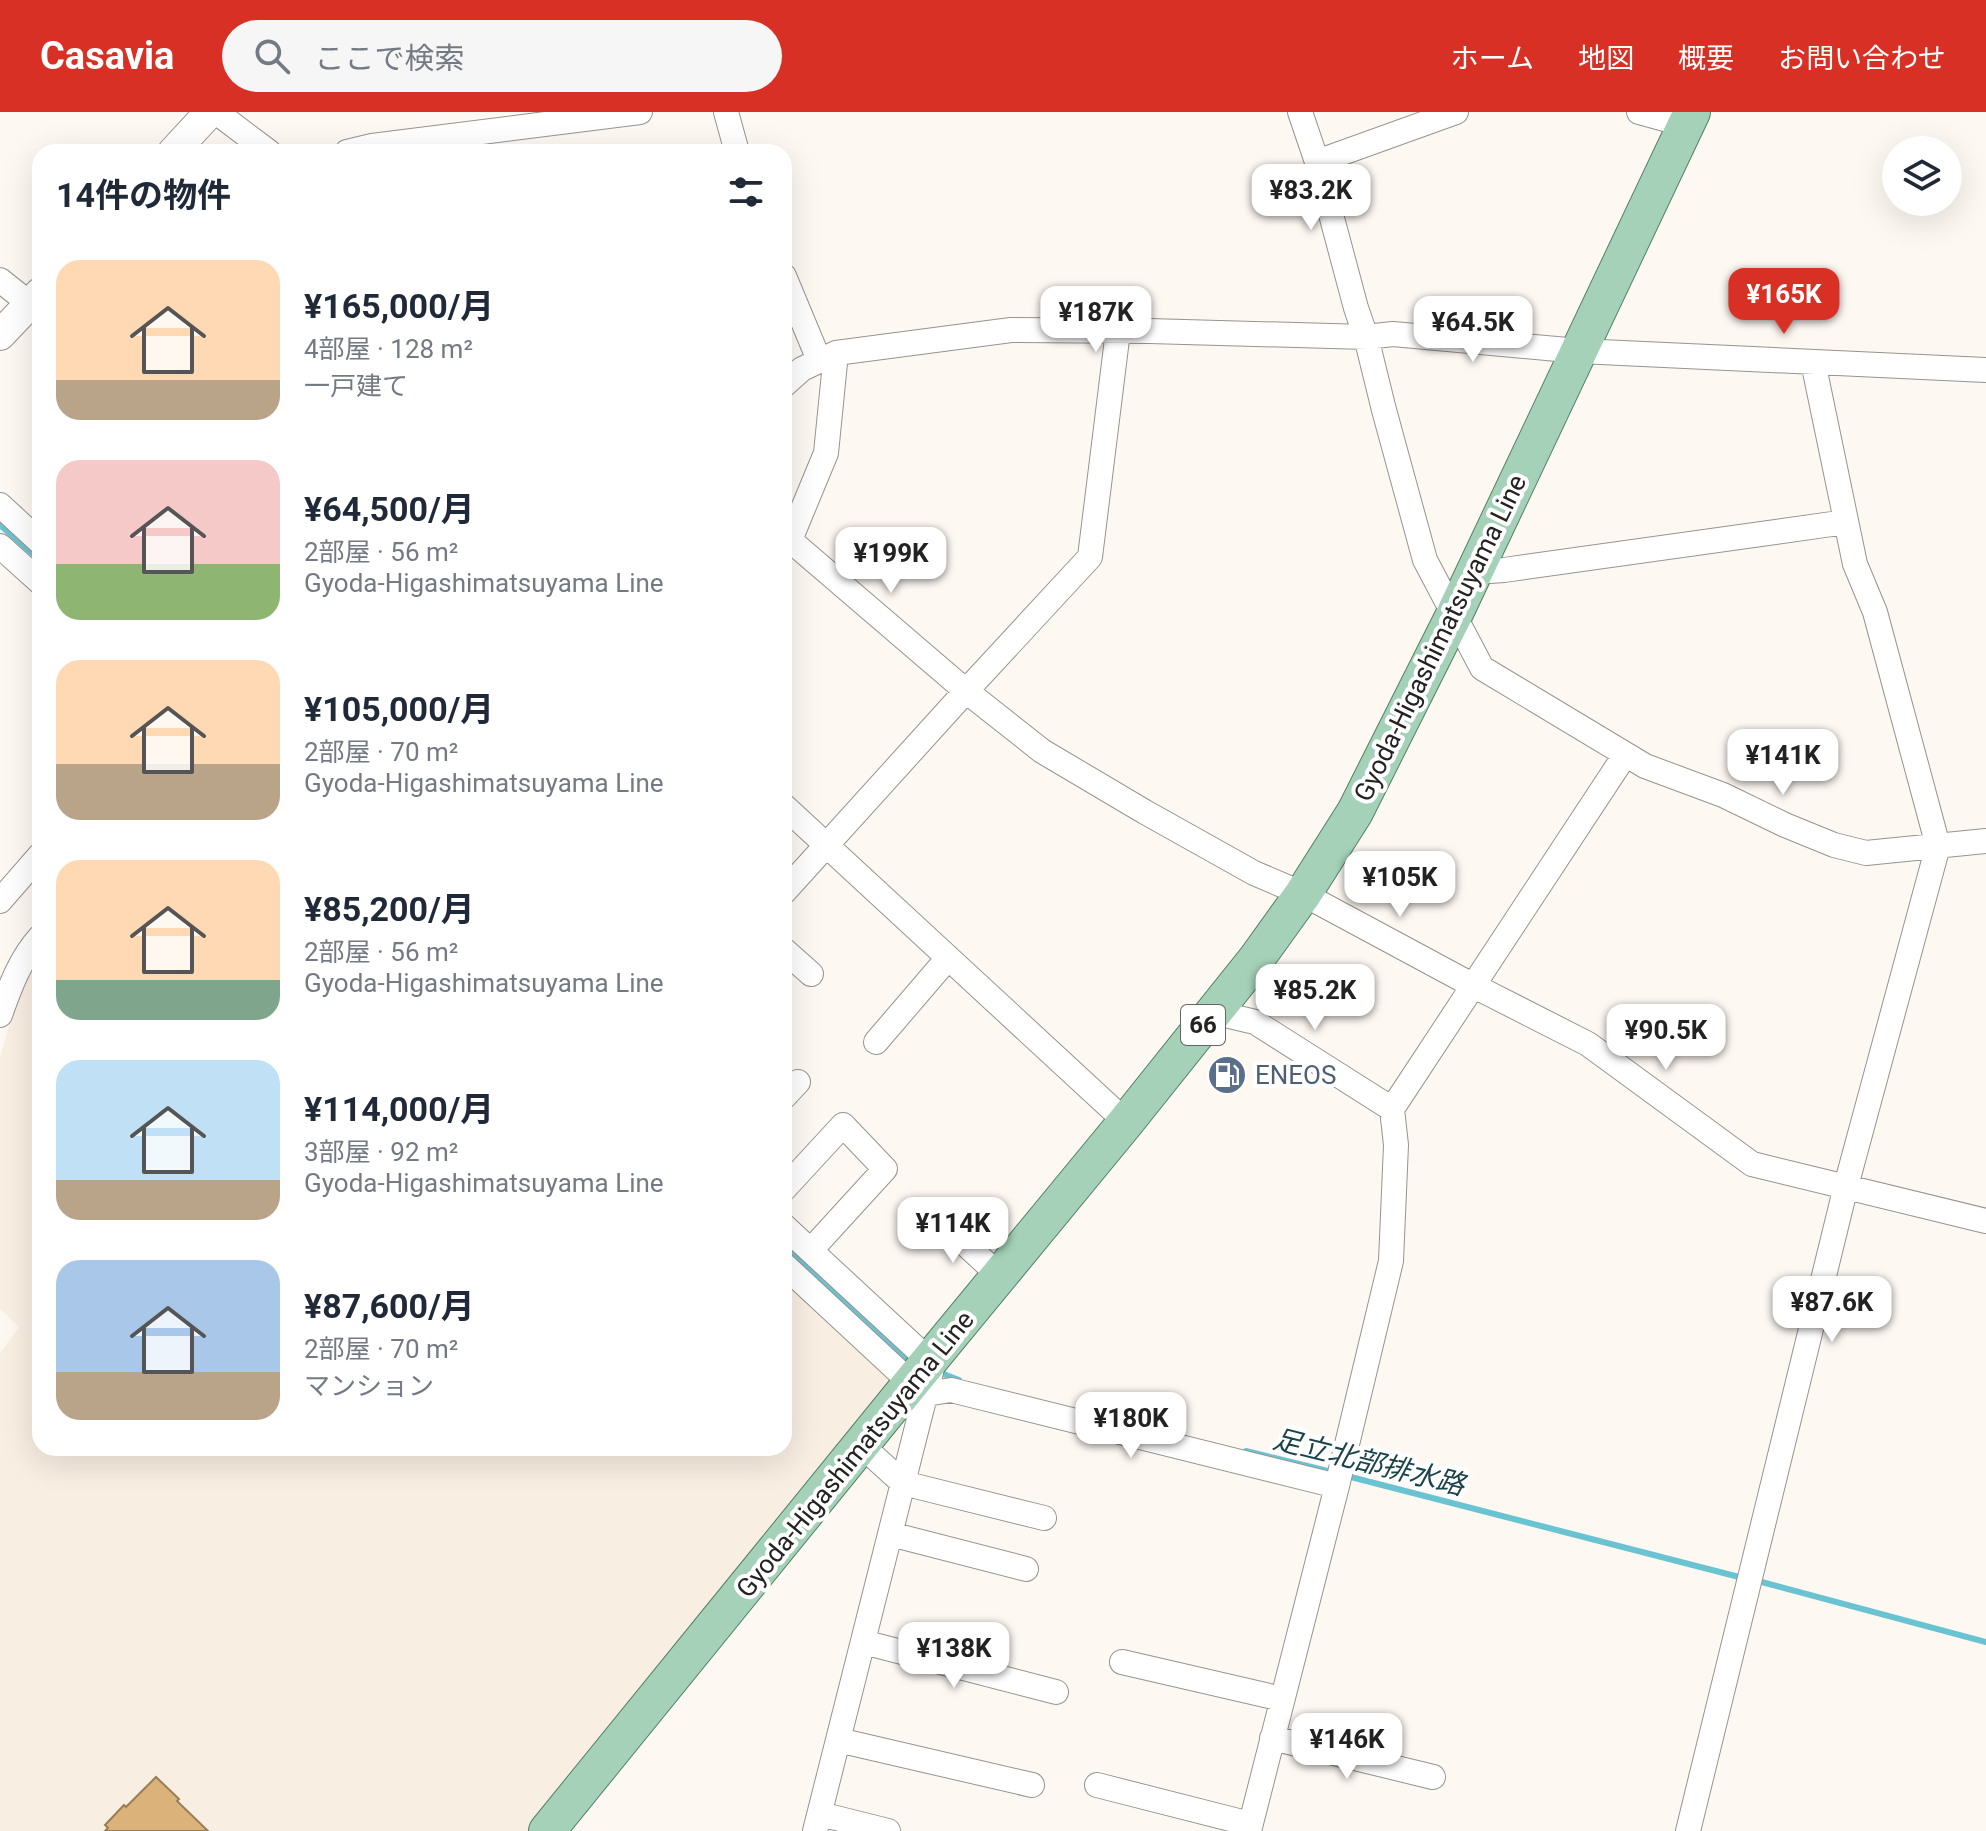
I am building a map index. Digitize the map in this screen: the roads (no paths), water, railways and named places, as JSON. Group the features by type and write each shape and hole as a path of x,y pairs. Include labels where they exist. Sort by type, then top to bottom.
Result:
{"main road":[{"name":"Gyoda-Higashimatsuyama Line","path":"547,1831 861,1445 922,1379 1000,1276 1257,958 1303,894 1355,812 1454,615 1689,119"}],"street":[{"path":"180,144 210,112"},
{"path":"216,112 258,144"},
{"path":"388,144 640,112"},
{"path":"726,112 735,144"},
{"path":"1300,112 1366,337 1425,560 1482,668 1645,766 1723,795 1834,845 1866,853 1986,841"},
{"path":"1317,162 1456,112"},
{"path":"1639,112 1689,119"},
{"path":"0,280 32,300"},
{"path":"792,291 828,357 826,453 792,526"},
{"path":"0,335 32,307"},
{"path":"792,378 802,369 828,357 1011,330 1366,337 1393,334 1579,351 1986,370"},
{"path":"792,883 1090,557 1118,331"},
{"path":"1688,1831 1846,1186 1938,846 1875,612 1855,564 1813,362"},
{"path":"0,505 32,535"},
{"path":"1475,572 1846,522"},
{"path":"792,541 966,691 1042,751 1254,873 1303,894 1588,1044 1752,1164 1986,1221"},
{"path":"0,546 32,575"},
{"path":"1097,1785 1250,1828 1391,1261 1396,1145 1392,1109 1625,755"},
{"path":"792,813 1126,1122"},
{"path":"0,901 32,864"},
{"path":"0,1015 7,972 32,945"},
{"path":"792,957 811,974"},
{"path":"876,1042 948,958"},
{"path":"1213,1012 1255,1022 1392,1109"},
{"path":"792,1180 843,1125 885,1169 811,1250"},
{"path":"938,1219 1000,1276"},
{"path":"792,1233 811,1250 922,1379"},
{"path":"792,1272 922,1379 951,1390 1337,1486"},
{"path":"888,1831 818,1822 903,1483 922,1379"},
{"path":"861,1445 903,1483 1044,1518"},
{"path":"890,1534 1026,1569"},
{"path":"863,1642 1056,1692"},
{"path":"1122,1662 1282,1699"},
{"path":"1272,1738 1433,1777"},
{"path":"838,1740 1032,1785"}],"waterway":[{"name":"足立北部排水路","path":"0,525 32,553"},
{"name":"足立北部排水路","path":"792,1252 903,1356 915,1361"},
{"name":"足立北部排水路","path":"936,1371 959,1380"},
{"name":"足立北部排水路","path":"1246,1451 1336,1473"},
{"name":"足立北部排水路","path":"1347,1476 1743,1578"},
{"name":"足立北部排水路","path":"1754,1580 1986,1642"}],"place":[{"name":"ENEOS","path":"1227,1075"}]}
